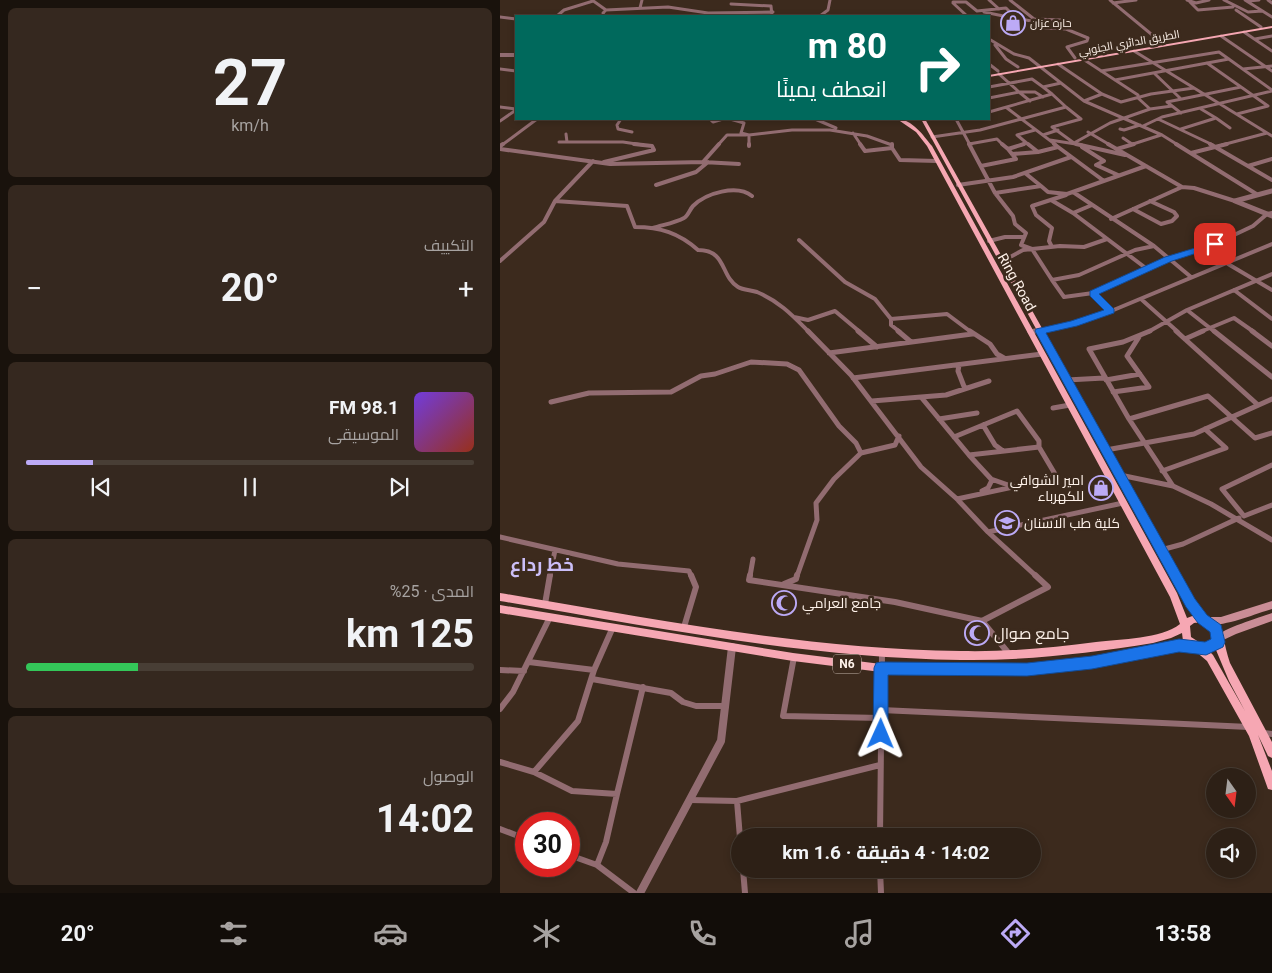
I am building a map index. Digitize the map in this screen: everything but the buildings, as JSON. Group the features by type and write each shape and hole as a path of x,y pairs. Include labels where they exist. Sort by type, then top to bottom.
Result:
{"main road":[{"name":"الطريق الدائري الجنوبي","path":"998,72 1272,26"},
{"name":"الطريق الدائري الجنوبي","path":"990,74 1018,68 1082,60 1272,26"},
{"name":"Ring Road","path":"901,120 911,126 924,138 937,161 1174,596 1185,625"},
{"name":"Ring Road","path":"924,120 1161,550 1196,612 1205,620"},
{"path":"1069,403 1078,401"},
{"name":"N6","path":"500,597 796,645 882,654 1010,656 1120,643 1173,634 1185,625"},
{"path":"1271,780 1249,727 1210,658 1187,639 1185,625 1192,619 1221,621 1272,605"},
{"name":"N6","path":"500,609 794,657 881,668 1027,669 1092,662 1179,646 1196,646"},
{"path":"1196,646 1211,648 1219,638 1233,630 1272,617"},
{"path":"1205,620 1216,629 1222,655 1268,733 1272,753"},
{"path":"1120,643 1126,656"},
{"path":"794,657 796,645"}],"street":[{"path":"558,15 564,10 593,0 599,6 606,8 606,10 678,7 686,11 708,13 772,14 771,6 731,4"},
{"path":"640,8 642,0"},
{"path":"821,15 828,10 830,0"},
{"path":"989,0 999,9"},
{"path":"1010,0 1044,28 1066,29 1088,38 1087,41 1067,47 1075,58"},
{"path":"1111,1 1136,0"},
{"path":"1187,0 1198,10 1233,6 1248,12 1262,10"},
{"path":"1190,2 1209,0"},
{"path":"1224,0 1261,27"},
{"path":"1246,1 1259,0"},
{"path":"1268,0 1272,3"},
{"path":"953,1 966,2 974,9 980,11 1038,22"},
{"path":"953,1 966,15"},
{"path":"1111,1 1162,43"},
{"path":"1246,1 1272,17"},
{"path":"980,11 1006,8 1016,18"},
{"path":"963,10 974,9"},
{"path":"604,15 606,10"},
{"path":"500,16 515,19"},
{"path":"1034,20 1061,20 1066,24 1066,29"},
{"path":"1244,32 1272,51"},
{"path":"1221,36 1272,71"},
{"path":"1254,39 1272,36"},
{"path":"990,40 1014,54 1029,58 1084,101 1162,135 1258,195"},
{"path":"990,40 1018,68"},
{"path":"1134,51 1272,136"},
{"path":"1101,72 1219,52 1272,91"},
{"path":"500,55 515,56"},
{"path":"1082,60 1138,95 1138,98 1150,109"},
{"path":"1115,80 1229,60"},
{"path":"1207,63 1270,108"},
{"path":"1058,64 1102,94 1121,102 1194,88"},
{"path":"990,65 1030,102"},
{"path":"1243,69 1272,66"},
{"path":"500,69 515,71"},
{"path":"1154,73 1181,99"},
{"path":"990,87 1032,79 1052,94 1081,119 1052,127 1075,144 1104,161 1096,165 1084,166"},
{"path":"1043,87 1061,83"},
{"path":"1180,113 1167,102 1241,88"},
{"path":"1120,129 1124,130 1180,113 1272,91"},
{"path":"990,98 1019,92 1035,92 1043,97"},
{"path":"990,112 1030,102 1052,94"},
{"path":"1084,101 1102,94"},
{"path":"1075,144 1088,132 1123,117 1150,109 1172,106"},
{"path":"500,107 515,109"},
{"path":"932,137 964,133 1066,107"},
{"path":"1007,108 1104,181"},
{"path":"1200,108 1230,128"},
{"path":"1237,114 1270,108"},
{"path":"500,121 515,110"},
{"path":"1181,130 1216,118"},
{"path":"1158,119 1215,146 1272,180"},
{"path":"500,148 536,120"},
{"path":"620,120 617,125 618,129 632,132"},
{"path":"734,120 744,123 740,130 741,133 747,135"},
{"path":"818,120 892,143 892,148 900,160 937,161"},
{"path":"957,120 995,193 1013,216 1015,224 1026,234 1021,245 1032,249 1064,297 1093,294 1168,259 1215,244 1253,226 1270,214"},
{"path":"656,186 696,172 727,135 830,129 851,131 865,151 892,148"},
{"path":"1010,135 1036,130"},
{"path":"1043,135 1058,130"},
{"path":"1088,132 1182,187 1194,188 1270,214"},
{"path":"1191,153 1267,133"},
{"path":"566,134 567,142"},
{"path":"747,135 749,146"},
{"path":"1017,135 1038,152"},
{"path":"1117,149 1162,135"},
{"path":"1091,141 1095,136"},
{"path":"1123,138 1132,144"},
{"path":"969,144 997,139 1016,159 981,166"},
{"path":"1050,140 1130,156"},
{"path":"559,142 623,142 652,146 654,150 600,163"},
{"path":"1008,149 1026,143"},
{"path":"1014,155 1058,147"},
{"path":"500,148 600,163 660,164 706,162 739,164"},
{"path":"1094,155 1102,150"},
{"path":"958,185 1025,173 1071,157"},
{"path":"1248,166 1272,159"},
{"path":"500,261 544,222 555,201 593,162"},
{"path":"1096,165 1118,175"},
{"path":"1052,247 1048,241 1052,228 1032,209 1032,206 1146,166"},
{"path":"1025,173 1048,192 1053,199 1147,269"},
{"path":"995,193 1041,186"},
{"path":"1111,218 1182,187"},
{"path":"653,228 685,218 693,206 703,199 734,189 747,192 752,196"},
{"path":"1234,201 1272,191"},
{"path":"1048,192 1067,194"},
{"path":"1074,192 1154,246 1191,277"},
{"path":"555,201 627,206 635,226 653,228 683,237 698,250 708,250 723,262 726,272 738,287 755,291 781,304 853,378 921,467 1048,587 982,621"},
{"path":"1133,209 1159,224 1168,224 1175,219 1174,212 1150,201"},
{"path":"1073,213 1092,205"},
{"path":"989,241 1005,237 1024,237"},
{"path":"1001,262 1014,253 1032,249 1084,247 1107,239"},
{"path":"799,240 845,282 875,299 891,319 891,325 911,342"},
{"path":"1030,332 1073,324 1111,311 1191,277 1228,264 1272,244"},
{"path":"1052,280 1078,275 1127,254 1154,246"},
{"path":"1228,264 1272,290"},
{"path":"1173,486 1144,444 1089,349 1139,337 1188,310 1272,274"},
{"path":"1234,290 1272,319"},
{"path":"1093,294 1111,311"},
{"path":"1141,298 1258,406"},
{"path":"1188,310 1272,377"},
{"path":"791,316 808,320 835,311 877,347"},
{"path":"891,319 947,314 972,334 990,344 997,354 1004,359"},
{"path":"1185,339 1234,318 1272,346"},
{"path":"829,353 972,334"},
{"path":"1113,392 1149,387 1127,356 1139,337"},
{"path":"853,378 1042,354"},
{"path":"551,402 589,393 671,392 701,376 715,374 751,362 787,364 799,370 839,426 856,443 861,453"},
{"path":"959,365 958,371 965,389"},
{"path":"1266,373 1272,370"},
{"path":"1067,380 1105,379 1140,374"},
{"path":"872,402 921,397 931,399 989,381"},
{"path":"1129,419 1208,396 1255,438 1272,433"},
{"path":"921,397 992,480 988,488 976,495"},
{"path":"1106,450 1194,434 1272,400"},
{"path":"1053,408 1069,403"},
{"path":"954,437 1017,411 1039,441 1039,447 1055,474 1051,479 957,499"},
{"path":"939,418 977,413"},
{"path":"983,425 995,445 1004,451"},
{"path":"1162,471 1226,448 1205,429"},
{"path":"782,585 796,579 817,520 816,503 834,479 861,453 895,445 899,436"},
{"path":"969,455 1039,447"},
{"path":"1244,516 1222,489 1272,464"},
{"path":"1120,475 1173,486 1198,495 1272,540"},
{"path":"989,477 1005,486 1017,486"},
{"path":"988,532 1123,502"},
{"path":"1161,550 1183,544 1272,505"},
{"path":"500,537 618,564 689,571 696,587 684,626"},
{"path":"545,604 555,550"},
{"path":"753,559 749,580 942,610 982,621 1010,656"},
{"path":"500,709 513,692 524,672 550,617"},
{"path":"534,772 578,721 594,670 613,627"},
{"path":"640,893 722,741 728,664 732,647"},
{"path":"880,828 882,654"},
{"path":"794,657 783,716 881,718"},
{"path":"529,662 594,670"},
{"path":"500,670 524,672"},
{"path":"592,679 671,693 680,703 706,708 726,706"},
{"path":"597,865 606,842 643,688"},
{"path":"881,710 1249,727"},
{"path":"500,762 534,772 572,791 617,794"},
{"path":"690,800 737,801 880,765"},
{"path":"737,801 739,828"},
{"path":"500,830 515,835"},
{"path":"580,859 597,865 634,893"},
{"path":"744,878 745,893"},
{"path":"880,878 880,893"}],"place":[{"name":"حاره عزان","path":"1013,23"},
{"name":"امير الشوافي للكهرباء","path":"1101,488"},
{"name":"كلية طب الاسنان","path":"1007,523"},
{"name":"جامع العرامي","path":"784,603"},
{"name":"جامع صوال","path":"977,633"}],"district":[{"name":"خط رداع","path":"542,564"}],"route":[{"path":"881,734 881,668 951,670 1027,669 1092,662 1185,645 1206,649 1215,646 1218,642 1219,634 1213,625 1202,619 1196,612 1040,331 1073,324 1111,311 1093,294 1168,259 1215,244"}]}
